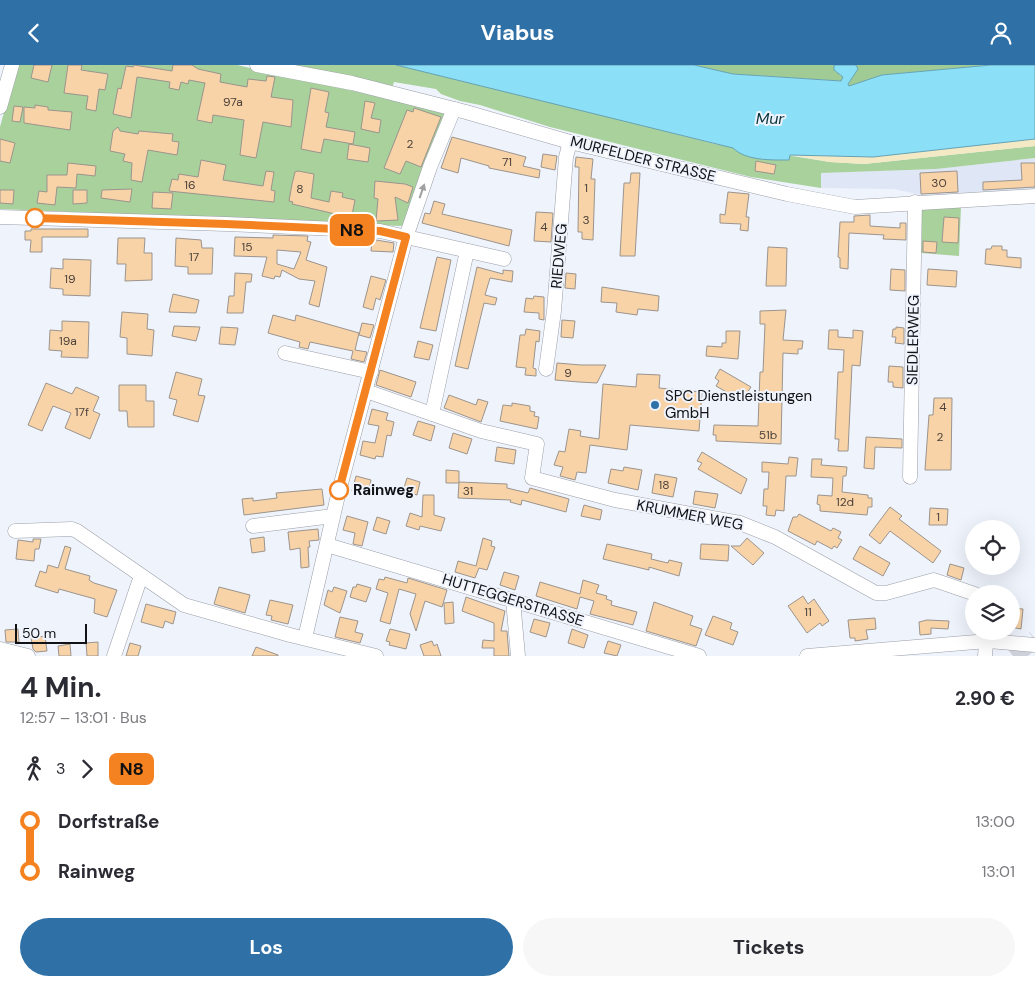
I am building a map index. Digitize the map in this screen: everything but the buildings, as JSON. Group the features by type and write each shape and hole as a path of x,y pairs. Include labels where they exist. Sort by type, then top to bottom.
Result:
{"street":[{"path":"0,107 12,65"},
{"name":"MURFELDER STRASSE","path":"257,65 352,83 454,109 570,142 787,194 855,207 1035,196"},
{"path":"305,637 333,516 406,237 430,167 454,109"},
{"name":"RIEDWEG","path":"546,369 555,302 566,157 570,142"},
{"name":"SIEDLERWEG","path":"910,477 915,203"},
{"path":"0,217 380,231 504,259"},
{"path":"432,414 467,251"},
{"path":"285,353 371,372"},
{"name":"KRUMMER WEG","path":"366,391 481,431 537,444 532,478 615,500 740,523 775,537 876,593 886,593 934,580 965,591"},
{"path":"253,526 333,516"},
{"path":"15,531 72,529 78,531 184,605 376,656"},
{"name":"HUTTEGGERSTRASSE","path":"327,545 699,656"},
{"path":"114,656 140,576"},
{"path":"513,600 518,656"},
{"path":"807,656 965,638"},
{"path":"985,656 987,640"},
{"path":"1008,640 1035,645"},
{"path":"0,649 28,656"}],"shaded area":[{"path":"1035,158 1035,191 921,195 894,189 821,188 820,173 936,169"}],"green space":[{"path":"17,65 237,65 447,112 405,224 401,226 0,209 0,127"},
{"path":"276,65 396,65 456,78 715,144 830,162 864,164 1035,146 1035,158 936,169 821,173 821,188 751,177 550,127 480,105 460,101 441,94 436,89 394,82 392,88"},
{"path":"694,65 834,65 834,70 843,77 842,81 733,74"},
{"path":"856,65 991,65 882,75 849,86 848,84 858,69"},
{"path":"961,206 959,256 921,253 922,207"}],"sand":[{"path":"1035,139 1035,146 864,164 830,162 790,155 873,157"}],"water":[{"name":"Mur","path":"396,65 694,65 733,74 841,81 843,77 834,70 834,65 856,65 858,69 848,84 849,86 882,75 991,65 1035,65 1035,139 873,157 790,155 789,160 759,159 752,158 733,148"}],"tunnel":[{"path":"1013,656 1035,639"}],"bus line":[{"name":"N8","path":"35,218 380,231 397,233 406,237 339,490"}],"place":[{"name":"SPC Dienstleistungen GmbH","path":"655,405"},
{"name":"Rainweg","path":"339,490"}]}
